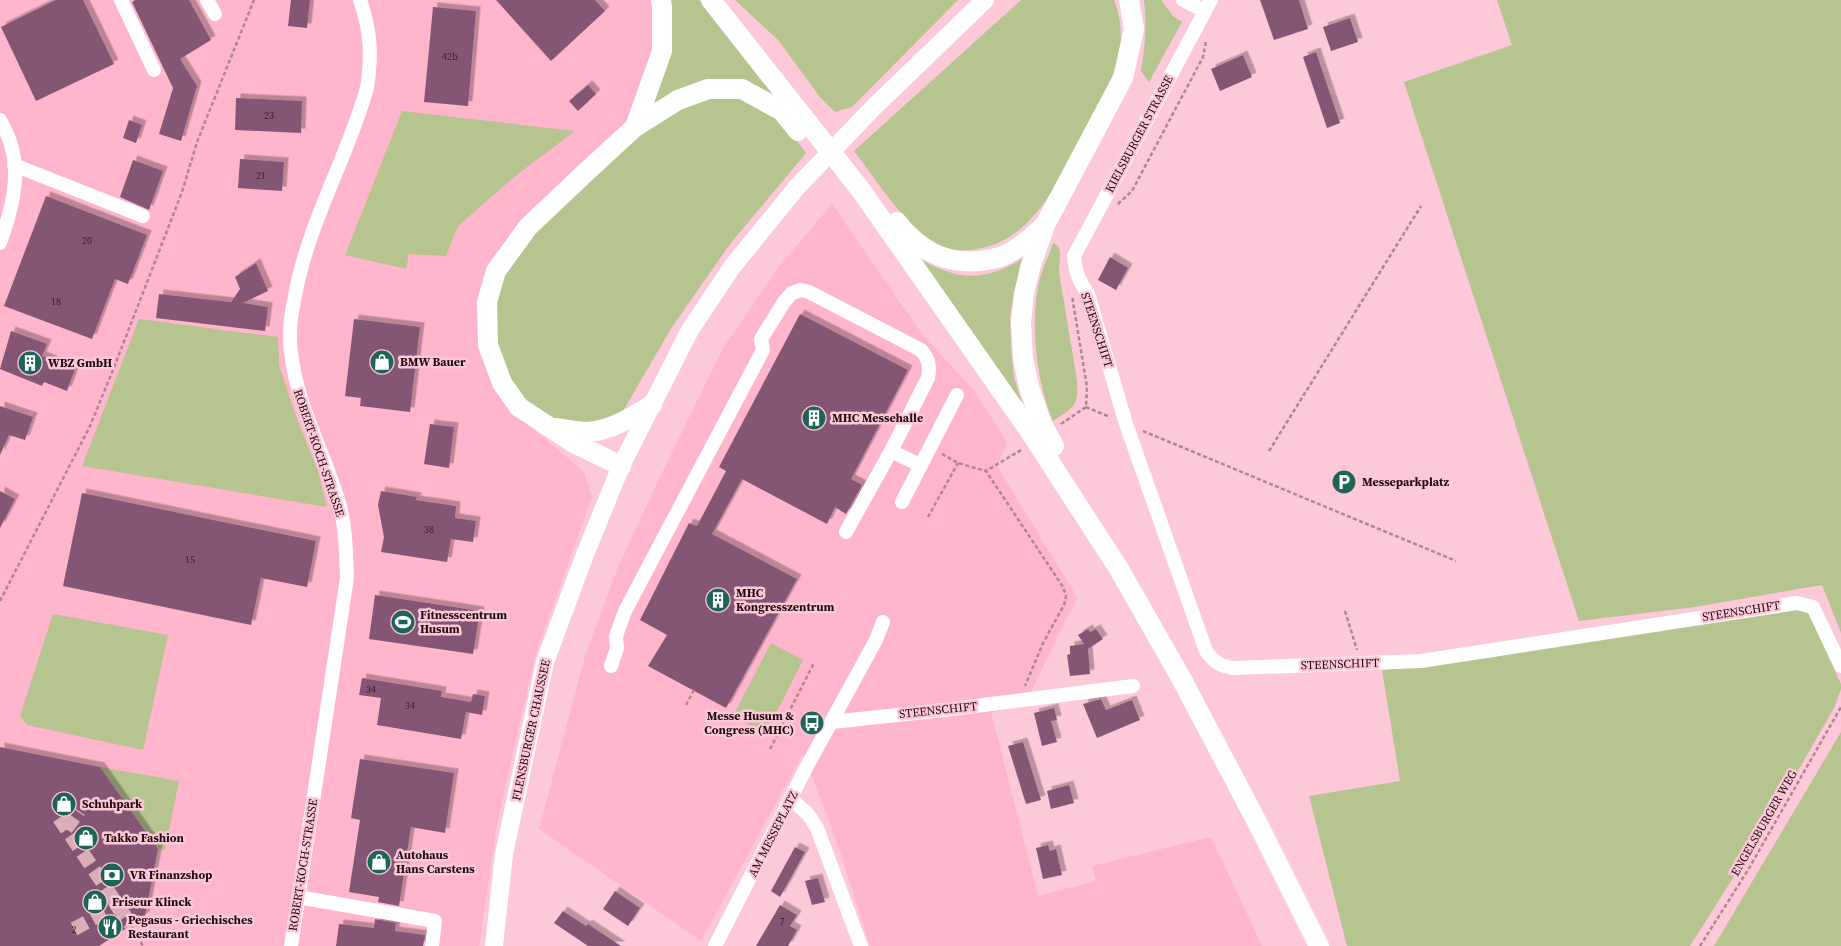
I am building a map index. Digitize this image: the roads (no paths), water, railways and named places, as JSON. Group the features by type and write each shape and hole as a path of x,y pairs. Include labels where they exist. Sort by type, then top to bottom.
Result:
{"highway":[{"path":"635,127 662,51 661,0"},
{"path":"711,0 845,168 1029,430 1119,569 1256,820 1319,946"},
{"path":"1119,569 1113,546 1042,424 1029,387 1023,358 1021,323 1024,294 1030,268 1045,225 1123,78 1134,29 1129,0"},
{"path":"621,466 572,442 519,407 502,383 488,345 487,302 496,270 528,227 635,127 678,100 708,89 742,89 782,111 839,180 860,189"},
{"path":"845,168 859,173 905,234 933,255 945,259 967,262 1005,256 1045,225"},
{"path":"548,427 584,432 601,430 624,422 652,405"}],"main road":[{"name":"FLENSBURGER CHAUSSEE","path":"494,946 504,854 545,662 584,556 621,466 690,330 732,267 797,187 874,107 985,0"}],"street":[{"path":"121,0 154,70"},
{"path":"207,0 215,14"},
{"name":"ROBERT-KOCH-STRASSE","path":"291,946 347,578 346,538 340,504 299,397 290,350 290,332 297,284 304,256 367,88 371,58 370,43 366,17 360,0"},
{"path":"1184,0 1208,5"},
{"name":"KIELSBURGER STRASSE","path":"1075,271 1074,256 1208,5"},
{"path":"0,120 11,144 14,165 14,189 10,216 0,243"},
{"path":"14,165 143,216"},
{"name":"STEENSCHIFT","path":"1075,271 1088,294 1126,424 1206,652 1212,660 1222,666 1233,668 1421,661 1797,603 1813,607 1841,666"},
{"path":"612,666 617,648 616,636 625,611 763,350 761,339 784,302 792,294 801,290 809,292 921,350 928,358 930,368 928,378 892,451 846,532"},
{"path":"902,502 956,395"},
{"path":"892,451 920,465"},
{"name":"AM MESSEPLATZ","path":"715,946 806,768 876,640 883,622"},
{"name":"STEENSCHIFT","path":"832,722 1133,686"},
{"path":"791,799 808,814 817,828 861,946"},
{"path":"298,897 435,922 432,946"}],"tunnel":[{"path":"66,829 79,811"},
{"path":"59,818 131,925"},
{"path":"74,929 118,905"}],"place":[{"name":"BMW Bauer","path":"382,362"},
{"name":"WBZ GmbH","path":"30,363"},
{"name":"MHC Messehalle","path":"814,418"},
{"name":"Messeparkplatz","path":"1344,482"},
{"name":"MHC Kongresszentrum","path":"718,600"},
{"name":"Fitnesscentrum Husum","path":"403,622"},
{"name":"Messe Husum & Congress (MHC)","path":"812,723"},
{"name":"Schuhpark","path":"64,804"},
{"name":"Takko Fashion","path":"86,838"},
{"name":"Autohaus Hans Carstens","path":"379,862"},
{"name":"VR Finanzshop","path":"112,875"},
{"name":"Friseur Klinck","path":"95,902"},
{"name":"Pegasus - Griechisches Restaurant","path":"110,927"}]}
